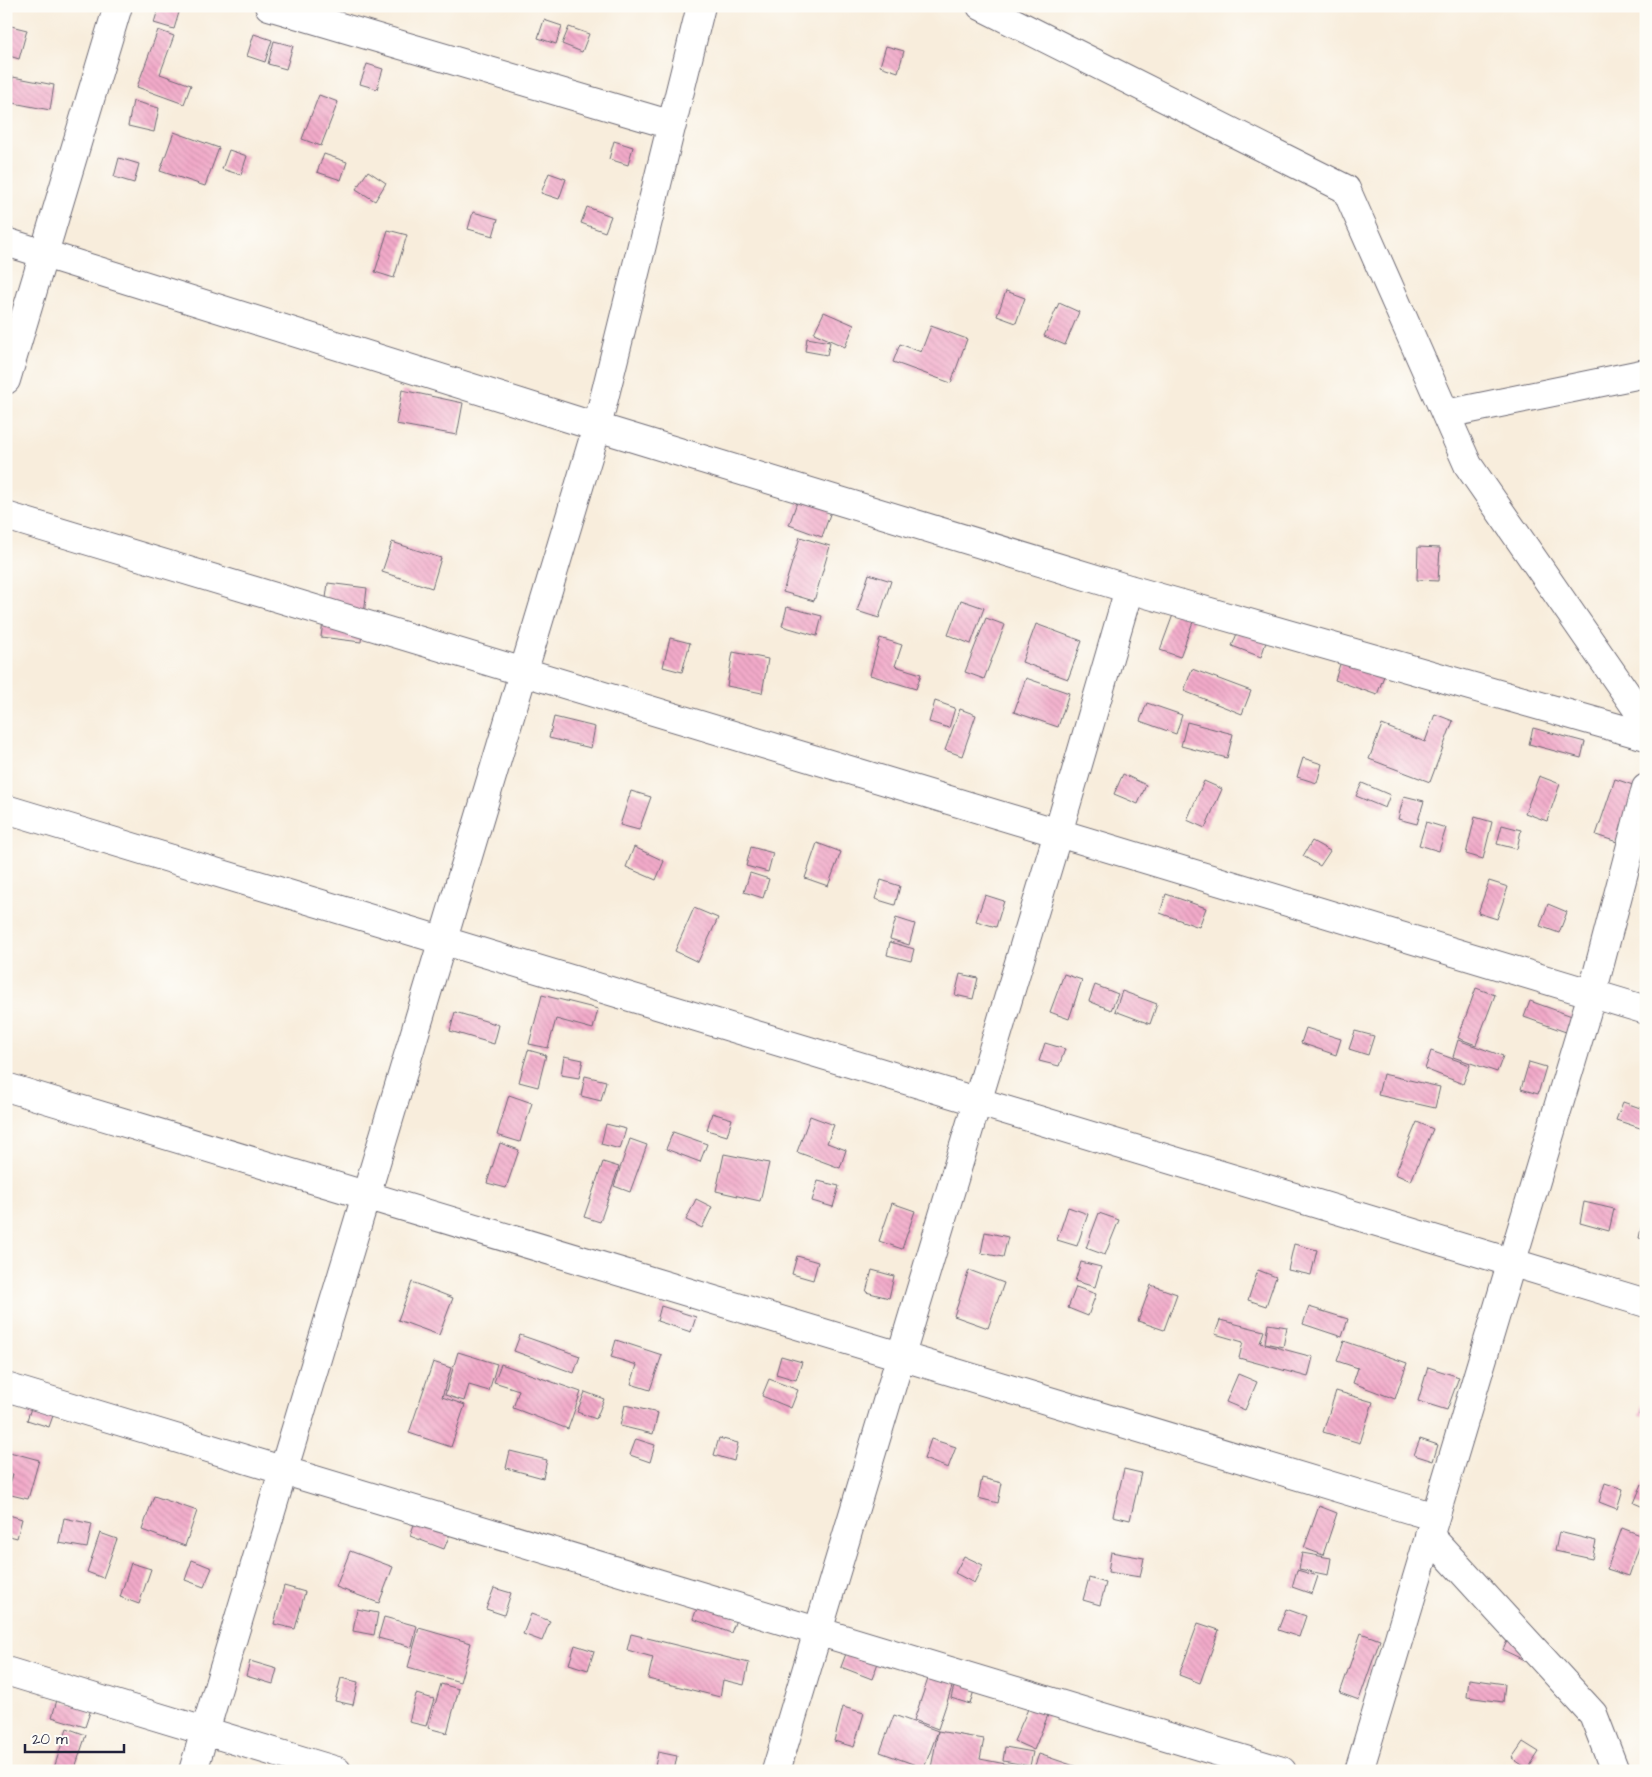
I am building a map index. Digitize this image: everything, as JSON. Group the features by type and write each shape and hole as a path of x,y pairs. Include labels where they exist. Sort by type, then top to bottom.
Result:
{"street":[{"path":"6,380 118,6"},
{"path":"269,6 672,125"},
{"path":"193,1771 597,427 700,6"},
{"path":"981,6 1346,190 1468,465 1646,722"},
{"path":"6,242 597,427 1129,589 1646,736"},
{"path":"1446,414 1646,373"},
{"path":"6,516 1646,1010"},
{"path":"776,1771 1058,833 1129,589"},
{"path":"1358,1771 1592,994 1646,788"},
{"path":"6,809 1646,1303"},
{"path":"6,1087 900,1356 1432,1526 1594,1714 1615,1771"},
{"path":"6,1387 1282,1771"},
{"path":"6,1671 337,1771"}],"building":[{"path":"159,6 170,6 180,9 174,29 154,23"},
{"path":"544,20 562,26 556,44 538,38"},
{"path":"7,25 27,30 19,59 6,55"},
{"path":"569,27 589,34 582,52 562,44"},
{"path":"158,30 174,36 160,74 191,85 184,104 137,87"},
{"path":"254,34 272,40 265,62 247,56"},
{"path":"274,41 293,46 286,69 268,64"},
{"path":"886,46 904,51 898,72 880,66"},
{"path":"367,64 383,69 377,89 360,84"},
{"path":"13,77 54,85 50,110 8,102"},
{"path":"319,95 338,102 321,146 302,139"},
{"path":"133,101 159,108 154,132 128,126"},
{"path":"174,132 219,148 205,186 160,171"},
{"path":"614,141 633,147 628,165 609,159"},
{"path":"229,150 247,156 241,175 222,169"},
{"path":"324,154 347,162 341,180 317,172"},
{"path":"119,158 139,164 134,183 114,177"},
{"path":"368,171 386,183 375,201 356,189"},
{"path":"549,173 566,179 559,199 541,193"},
{"path":"587,207 611,216 605,232 581,223"},
{"path":"473,212 498,219 493,236 468,229"},
{"path":"388,230 407,235 394,278 375,272"},
{"path":"1006,291 1025,298 1016,323 997,316"},
{"path":"1059,303 1079,312 1065,345 1044,336"},
{"path":"824,312 854,325 845,347 814,333"},
{"path":"931,326 967,339 951,383 893,362 900,344 921,352"},
{"path":"807,338 830,342 827,355 805,351"},
{"path":"402,390 463,403 457,435 396,424"},
{"path":"804,482 837,494 822,537 789,525"},
{"path":"800,537 830,546 814,601 783,592"},
{"path":"392,542 441,558 432,588 382,572"},
{"path":"1418,547 1440,548 1438,581 1417,580"},
{"path":"869,574 891,581 879,618 857,611"},
{"path":"328,583 367,588 361,642 321,637"},
{"path":"961,600 984,608 971,644 948,635"},
{"path":"787,607 822,616 817,636 782,626"},
{"path":"1174,612 1194,619 1180,657 1160,650"},
{"path":"986,618 1005,625 984,679 965,672"},
{"path":"1036,624 1082,641 1068,679 1022,662"},
{"path":"1238,631 1266,642 1261,657 1232,646"},
{"path":"670,638 690,643 682,672 663,667"},
{"path":"880,638 902,645 895,666 921,674 916,689 870,675"},
{"path":"733,652 768,659 762,693 727,686"},
{"path":"1341,661 1384,676 1377,695 1335,680"},
{"path":"1192,669 1251,691 1242,714 1184,691"},
{"path":"1026,678 1069,693 1058,727 1014,712"},
{"path":"935,701 955,708 949,728 929,722"},
{"path":"1147,703 1182,715 1176,734 1140,721"},
{"path":"960,709 976,715 962,756 945,750"},
{"path":"1435,714 1453,721 1430,782 1369,759 1382,725 1425,742"},
{"path":"554,717 595,727 591,748 549,738"},
{"path":"1187,722 1233,734 1227,758 1181,746"},
{"path":"1533,728 1585,742 1581,758 1529,744"},
{"path":"1303,758 1322,764 1317,783 1297,777"},
{"path":"1123,774 1146,785 1138,804 1114,794"},
{"path":"1539,776 1560,784 1547,821 1525,813"},
{"path":"1615,779 1636,786 1617,842 1596,835"},
{"path":"1204,781 1222,789 1205,828 1187,820"},
{"path":"1362,783 1390,795 1385,808 1356,796"},
{"path":"631,791 651,797 639,830 620,825"},
{"path":"1404,796 1424,801 1417,824 1398,819"},
{"path":"1475,817 1492,822 1483,859 1466,854"},
{"path":"1426,822 1446,828 1439,851 1419,845"},
{"path":"1502,825 1521,830 1517,849 1497,844"},
{"path":"1312,841 1330,851 1320,866 1303,856"},
{"path":"817,843 841,852 828,886 805,878"},
{"path":"634,847 664,861 656,880 626,867"},
{"path":"751,847 773,853 768,872 746,866"},
{"path":"750,873 769,879 763,898 744,892"},
{"path":"881,880 900,886 895,905 875,899"},
{"path":"1489,881 1508,887 1497,919 1478,913"},
{"path":"1166,894 1206,908 1199,927 1160,913"},
{"path":"985,895 1004,901 996,927 976,921"},
{"path":"1548,904 1567,912 1559,933 1540,926"},
{"path":"694,908 718,918 698,962 675,951"},
{"path":"896,918 915,924 909,945 890,939"},
{"path":"890,942 914,949 911,961 887,955"},
{"path":"960,974 978,978 973,999 955,995"},
{"path":"1064,974 1082,980 1069,1019 1050,1012"},
{"path":"1095,985 1118,994 1111,1010 1089,1001"},
{"path":"1476,988 1495,995 1476,1045 1458,1038"},
{"path":"1122,991 1157,1004 1150,1024 1115,1011"},
{"path":"542,995 598,1009 593,1029 556,1019 548,1048 529,1044"},
{"path":"1530,1001 1583,1020 1577,1036 1524,1017"},
{"path":"455,1012 499,1025 494,1044 450,1031"},
{"path":"1306,1028 1341,1039 1336,1055 1301,1043"},
{"path":"1355,1031 1374,1036 1368,1055 1349,1049"},
{"path":"1458,1040 1503,1056 1497,1072 1453,1057"},
{"path":"1045,1043 1065,1049 1059,1066 1039,1061"},
{"path":"528,1050 546,1055 538,1087 519,1082"},
{"path":"1431,1051 1470,1065 1463,1084 1425,1069"},
{"path":"564,1056 583,1060 579,1078 561,1075"},
{"path":"1529,1062 1546,1067 1538,1094 1521,1089"},
{"path":"1383,1074 1440,1087 1435,1108 1378,1095"},
{"path":"585,1076 606,1081 601,1101 581,1096"},
{"path":"509,1095 532,1103 520,1142 497,1135"},
{"path":"1623,1102 1646,1110 1646,1130 1616,1120"},
{"path":"712,1113 732,1119 727,1136 707,1130"},
{"path":"810,1116 834,1125 827,1143 846,1150 840,1168 797,1152"},
{"path":"1417,1122 1433,1129 1411,1181 1395,1174"},
{"path":"606,1124 626,1129 620,1149 601,1144"},
{"path":"673,1132 707,1144 700,1162 666,1149"},
{"path":"630,1139 647,1145 630,1192 614,1186"},
{"path":"500,1143 519,1150 506,1188 487,1183"},
{"path":"724,1154 769,1163 760,1201 716,1191"},
{"path":"603,1162 619,1167 600,1222 584,1217"},
{"path":"818,1181 839,1186 833,1207 812,1201"},
{"path":"696,1199 712,1207 702,1228 686,1220"},
{"path":"1584,1202 1614,1209 1609,1231 1580,1223"},
{"path":"892,1203 915,1211 902,1249 879,1241"},
{"path":"1068,1207 1088,1214 1077,1246 1057,1240"},
{"path":"1646,1210 1646,1240 1639,1238"},
{"path":"1099,1213 1119,1220 1105,1255 1086,1248"},
{"path":"985,1232 1008,1237 1003,1257 981,1253"},
{"path":"1294,1244 1317,1250 1311,1275 1288,1270"},
{"path":"797,1256 818,1262 813,1280 792,1274"},
{"path":"1081,1262 1101,1267 1095,1287 1075,1281"},
{"path":"872,1270 894,1276 889,1298 866,1292"},
{"path":"969,1270 1004,1283 988,1328 954,1316"},
{"path":"1258,1270 1276,1277 1266,1306 1248,1300"},
{"path":"412,1282 453,1298 439,1335 398,1320"},
{"path":"1151,1285 1177,1294 1164,1330 1138,1321"},
{"path":"1076,1287 1096,1294 1088,1316 1068,1308"},
{"path":"661,1306 696,1317 691,1332 657,1321"},
{"path":"1309,1307 1348,1319 1342,1337 1303,1324"},
{"path":"1220,1320 1264,1331 1260,1343 1313,1357 1308,1377 1239,1358 1243,1342 1215,1334"},
{"path":"1268,1324 1287,1327 1283,1347 1265,1343"},
{"path":"520,1335 580,1356 574,1373 514,1351"},
{"path":"616,1340 662,1355 650,1390 631,1384 637,1365 611,1357"},
{"path":"1344,1341 1407,1363 1395,1399 1353,1383 1358,1368 1337,1361"},
{"path":"458,1352 497,1364 489,1391 469,1385 464,1401 445,1395"},
{"path":"781,1356 802,1362 796,1380 776,1374"},
{"path":"433,1362 451,1368 442,1397 465,1405 451,1447 409,1433"},
{"path":"501,1364 581,1392 568,1429 513,1408 519,1390 494,1382"},
{"path":"1428,1367 1459,1377 1447,1410 1418,1401"},
{"path":"1238,1374 1257,1382 1245,1410 1226,1402"},
{"path":"769,1379 798,1390 791,1408 762,1396"},
{"path":"1336,1391 1373,1402 1360,1443 1323,1432"},
{"path":"585,1392 604,1399 596,1419 577,1412"},
{"path":"1644,1398 1646,1399 1646,1416 1639,1415"},
{"path":"33,1402 55,1410 49,1427 27,1420"},
{"path":"625,1405 658,1413 653,1434 620,1426"},
{"path":"719,1438 738,1443 734,1461 714,1455"},
{"path":"636,1439 655,1445 650,1462 630,1455"},
{"path":"931,1439 956,1447 948,1468 924,1459"},
{"path":"1420,1439 1438,1445 1433,1461 1414,1455"},
{"path":"6,1451 39,1460 28,1499 7,1494 13,1474 6,1472"},
{"path":"510,1451 547,1460 543,1478 506,1468"},
{"path":"1124,1469 1141,1473 1130,1520 1113,1516"},
{"path":"982,1478 1002,1483 998,1503 978,1498"},
{"path":"1605,1483 1623,1489 1617,1509 1599,1502"},
{"path":"1642,1484 1646,1486 1646,1508 1634,1503"},
{"path":"154,1496 197,1511 185,1546 142,1530"},
{"path":"1319,1506 1337,1513 1323,1555 1304,1548"},
{"path":"6,1514 22,1519 17,1538 6,1535"},
{"path":"417,1516 452,1529 444,1549 410,1536"},
{"path":"64,1518 92,1524 87,1548 59,1543"},
{"path":"1622,1528 1643,1536 1629,1576 1607,1569"},
{"path":"1559,1532 1596,1541 1592,1559 1555,1551"},
{"path":"100,1533 117,1539 103,1578 87,1572"},
{"path":"350,1551 393,1567 379,1603 336,1587"},
{"path":"1111,1552 1144,1558 1140,1577 1108,1572"},
{"path":"1302,1553 1331,1558 1328,1575 1299,1569"},
{"path":"964,1556 983,1565 974,1583 955,1573"},
{"path":"192,1560 212,1568 204,1587 185,1580"},
{"path":"131,1563 151,1569 139,1604 120,1597"},
{"path":"1297,1570 1318,1576 1312,1594 1292,1587"},
{"path":"1089,1578 1106,1583 1100,1605 1083,1600"},
{"path":"284,1586 305,1592 295,1629 274,1624"},
{"path":"494,1588 511,1593 504,1615 486,1609"},
{"path":"699,1603 737,1617 731,1633 693,1619"},
{"path":"357,1609 378,1613 374,1635 353,1631"},
{"path":"1286,1609 1306,1616 1299,1637 1278,1630"},
{"path":"531,1614 550,1621 542,1641 523,1634"},
{"path":"384,1617 417,1626 412,1647 378,1638"},
{"path":"1198,1623 1219,1630 1200,1683 1179,1675"},
{"path":"419,1628 471,1643 460,1682 408,1667"},
{"path":"1512,1630 1524,1660 1503,1650"},
{"path":"1361,1633 1380,1640 1359,1700 1340,1693"},
{"path":"631,1634 749,1663 744,1685 723,1680 720,1697 648,1679 653,1657 627,1650"},
{"path":"575,1645 594,1651 588,1670 569,1664"},
{"path":"847,1651 878,1663 872,1679 841,1667"},
{"path":"250,1661 277,1669 273,1684 246,1676"},
{"path":"930,1673 954,1681 938,1729 914,1720"},
{"path":"341,1678 358,1682 353,1705 335,1701"},
{"path":"1469,1679 1505,1684 1503,1702 1467,1697"},
{"path":"955,1682 975,1687 970,1704 951,1698"},
{"path":"441,1684 459,1689 447,1733 428,1728"},
{"path":"416,1694 434,1699 426,1726 409,1722"},
{"path":"57,1700 91,1709 85,1727 52,1717"},
{"path":"1031,1702 1050,1710 1034,1750 1014,1741"},
{"path":"843,1707 864,1713 854,1747 834,1741"},
{"path":"894,1715 938,1731 924,1768 880,1752"},
{"path":"67,1728 86,1735 74,1771 53,1771"},
{"path":"938,1731 984,1739 980,1759 1021,1767 1020,1771 946,1771 931,1768"},
{"path":"1523,1742 1539,1752 1528,1769 1512,1758"},
{"path":"1005,1747 1033,1752 1030,1766 1003,1761"},
{"path":"658,1752 677,1756 674,1771 654,1771"},
{"path":"1039,1754 1086,1770 1086,1771 1033,1771"}]}
